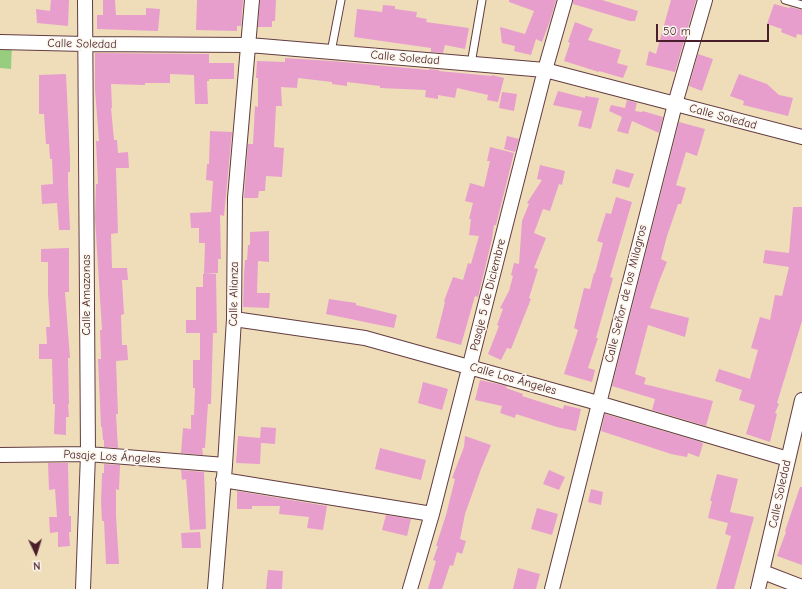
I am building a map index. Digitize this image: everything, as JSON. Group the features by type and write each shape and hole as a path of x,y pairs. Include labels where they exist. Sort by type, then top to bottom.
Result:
{"street":[{"name":"Calle Amazonas","path":"83,589 88,454 85,0"},
{"name":"Calle Alianza","path":"214,589 224,480 234,319 235,198 252,0"},
{"name":"Pasaje 5 de Diciembre","path":"410,589 432,514 545,70 565,0"},
{"name":"Calle Señor de los Milagros","path":"552,589 675,104 705,0"},
{"name":"Calle Soledad","path":"0,42 249,45 545,70 802,138"},
{"name":"Calle Los Ángeles","path":"234,319 365,338 598,403 788,459"},
{"name":"Calle Soledad","path":"758,589 802,400"},
{"name":"Pasaje Los Ángeles","path":"0,455 88,454 225,465"},
{"path":"224,480 432,514"},
{"path":"763,572 802,587"}],"lane":[{"path":"331,52 341,0"},
{"path":"471,64 482,0"},
{"path":"785,0 802,5"}],"green space":[{"path":"0,43 12,44 11,69 0,68"}],"building":[{"path":"51,0 69,0 68,26 37,23 36,9 50,11"},
{"path":"103,0 115,0 116,15 146,15 146,8 160,9 158,31 97,29 97,15 103,15"},
{"path":"197,0 243,0 241,26 237,26 237,31 196,30"},
{"path":"260,0 276,0 275,21 272,21 272,27 258,27"},
{"path":"509,0 556,0 542,42 536,39 531,55 514,51 515,46 502,43 500,27 525,34 534,11 509,2"},
{"path":"573,0 602,0 638,11 635,21 630,21 573,4"},
{"path":"671,0 696,0 675,72 646,65 649,51 656,54"},
{"path":"774,4 802,10 802,35 797,34 796,38 781,32 782,29 767,24"},
{"path":"383,5 395,6 395,9 417,12 416,17 427,19 426,22 469,28 465,49 445,45 443,53 431,52 431,48 354,37 357,9 382,12"},
{"path":"575,22 593,29 588,40 621,50 617,63 628,66 623,78 564,61 570,43 568,42"},
{"path":"95,53 209,54 209,63 234,63 234,79 209,79 209,81 207,81 208,104 195,104 194,75 170,74 170,83 145,83 145,85 111,84 111,108 114,140 117,140 118,153 128,152 129,168 116,168 118,233 111,234 112,268 127,268 128,280 122,280 124,314 121,315 122,345 127,345 128,360 116,361 118,414 116,414 118,448 104,447 101,427 98,359 101,359 100,330 102,330 95,218 96,184 98,184 96,141 99,141 95,90"},
{"path":"698,54 713,59 702,91 689,86"},
{"path":"285,58 429,69 492,75 504,78 498,102 487,100 488,95 457,88 455,98 438,95 438,99 425,97 426,90 380,88 380,86 347,82 347,86 332,84 332,82 298,78 297,88 281,87 282,106 276,106 274,147 284,148 282,177 266,176 265,191 259,191 258,198 244,198 248,144 253,144 255,106 258,107 258,78 256,78 257,61 285,62"},
{"path":"66,74 70,158 68,185 70,230 59,230 57,203 42,204 41,185 53,184 52,159 50,159 49,144 46,144 44,114 39,114 39,75"},
{"path":"739,74 767,84 779,95 793,98 788,116 743,105 744,101 730,96"},
{"path":"558,91 585,98 585,96 599,98 591,129 578,126 582,111 553,105"},
{"path":"502,92 517,94 514,111 499,108"},
{"path":"627,100 637,103 635,111 643,111 663,117 659,133 632,121 628,134 617,131 622,117 609,111 611,105 625,108"},
{"path":"679,122 705,129 697,156 686,152 676,185 686,188 681,204 678,204 667,236 661,259 667,262 650,308 689,318 685,337 648,325 635,374 646,378 644,384 713,401 706,426 652,410 655,399 612,386"},
{"path":"210,131 232,132 224,216 220,215 221,259 218,259 218,273 204,274 205,243 199,243 199,228 191,228 190,213 211,212 213,181 206,180 207,164 209,164"},
{"path":"507,136 519,139 515,152 504,149"},
{"path":"490,147 514,153 496,225 494,225 478,297 475,296 461,345 436,338 444,301 453,277 463,280 468,263 471,264 479,236 469,235 471,219 469,219 473,203 465,201 470,183 484,187 490,161 487,161"},
{"path":"540,165 565,171 562,185 559,184 550,211 543,209 534,233 546,238 534,268 538,269 529,298 531,299 511,349 507,348 501,360 488,354 499,326 497,325 503,309 500,308 509,291 513,276 511,275 514,263 519,264 522,221 529,204 527,203 542,180 537,179"},
{"path":"616,169 634,174 629,188 612,183"},
{"path":"616,197 632,202 610,277 613,278 596,338 598,338 588,368 595,370 592,382 564,374 578,330 574,328 584,288 590,289 603,243 597,241 606,213 611,214"},
{"path":"793,207 802,207 802,321 777,403 779,404 775,413 777,414 770,442 746,434 755,405 739,400 742,390 715,381 719,369 750,379 758,350 751,348 760,317 770,320 775,295 782,296 789,267 763,263 765,250 789,253"},
{"path":"269,231 269,262 258,261 257,293 270,293 269,308 243,307 245,260 247,260 248,245 250,245 250,232"},
{"path":"69,248 69,292 65,292 70,358 68,358 69,417 66,417 66,435 54,434 55,404 53,404 52,359 39,359 39,344 47,344 46,327 50,327 48,262 41,262 41,249"},
{"path":"203,274 216,274 217,333 213,333 211,404 208,404 205,448 202,448 203,455 181,453 183,428 191,429 191,415 194,415 195,388 193,388 193,360 200,360 200,333 186,333 186,320 196,320 196,287 203,287"},
{"path":"329,299 356,303 356,305 397,315 394,328 326,314"},
{"path":"480,380 507,386 506,388 523,394 522,396 563,409 564,405 581,409 576,431 557,427 516,414 515,418 500,413 502,406 475,400"},
{"path":"423,382 448,389 442,410 418,403"},
{"path":"605,414 701,442 703,444 699,457 688,453 687,457 671,454 601,431"},
{"path":"261,427 276,428 275,444 261,443 260,464 236,463 238,436 260,438"},
{"path":"465,436 491,445 465,514 460,539 466,541 462,554 457,552 453,566 450,565 442,589 428,589 436,561 433,560 438,546 436,546 455,479 452,478 464,447"},
{"path":"380,448 426,460 421,480 375,469"},
{"path":"48,463 68,463 69,516 71,516 71,532 69,532 70,546 58,547 58,532 50,533 49,517 57,517 55,489 49,490"},
{"path":"104,464 120,465 119,490 116,489 119,564 106,564 104,521 102,521 101,502 102,473 104,473"},
{"path":"181,470 204,472 206,529 190,530 186,479 182,480"},
{"path":"549,470 565,477 559,490 543,484"},
{"path":"717,474 738,479 730,512 754,517 734,589 716,589 731,536 725,534 728,523 708,518 712,501 710,501"},
{"path":"800,487 802,487 802,565 777,556"},
{"path":"591,489 603,492 601,505 588,502"},
{"path":"237,491 327,506 323,530 307,528 309,517 279,514 280,506 252,506 252,509 237,509"},
{"path":"537,508 558,514 552,535 531,529"},
{"path":"386,515 411,519 407,536 382,530"},
{"path":"200,532 201,548 182,548 181,533"},
{"path":"518,568 540,574 536,589 513,589"},
{"path":"268,570 283,571 282,589 266,589"}]}
